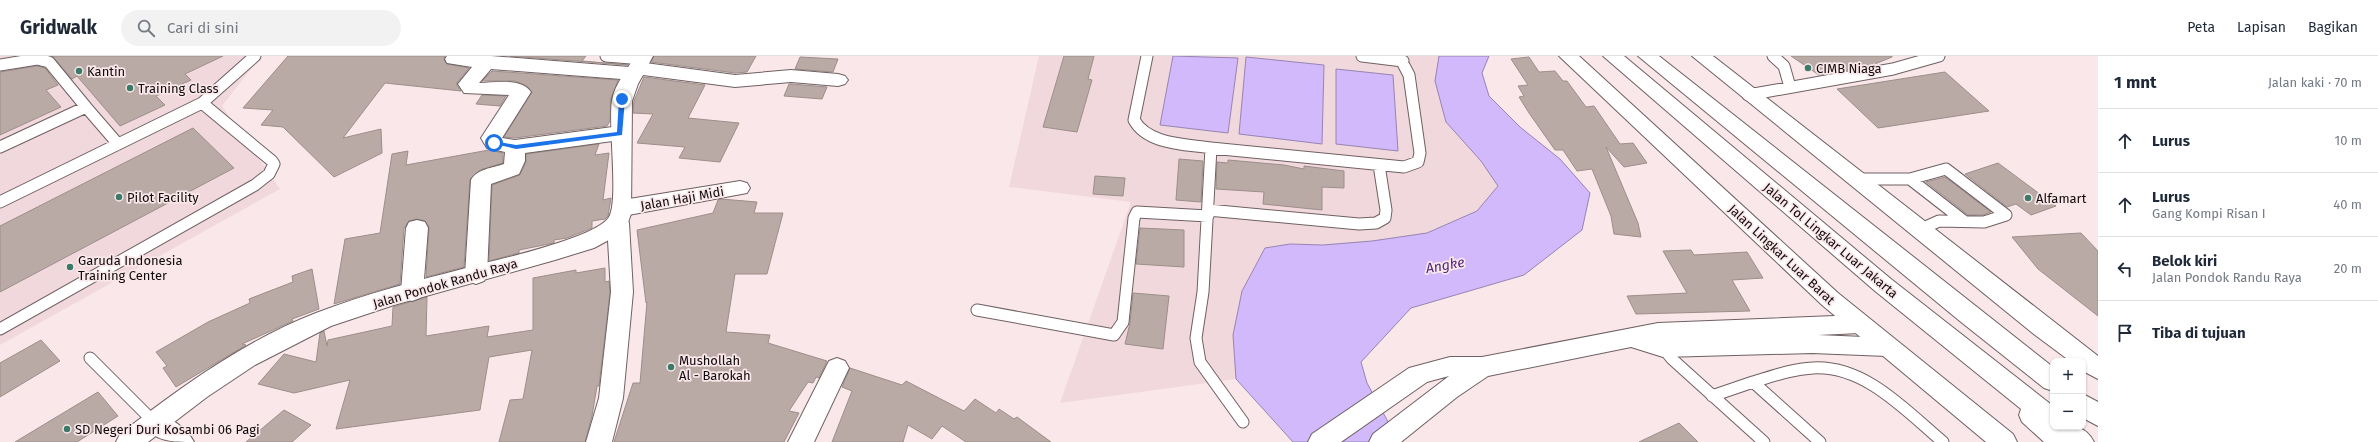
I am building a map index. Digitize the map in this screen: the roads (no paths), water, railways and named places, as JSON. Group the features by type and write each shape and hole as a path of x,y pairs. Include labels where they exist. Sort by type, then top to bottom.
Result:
{"main road":[{"name":"Jalan Lingkar Luar Barat","path":"1568,56 1810,281 1887,347 2004,442"},
{"name":"Jalan Tol Lingkar Luar Jakarta","path":"1612,56 1883,285 2050,418"},
{"name":"Jalan Tol Lingkar Luar Jakarta","path":"1647,56 1969,316 2050,379"},
{"path":"1701,56 1854,179 2098,369"},
{"path":"454,59 491,62 640,64 734,81 791,76 838,80"},
{"path":"491,62 468,86 474,89 520,90 521,94 491,138 494,143 516,147 620,133"},
{"path":"599,442 611,398 622,292 620,133 622,99 640,64"},
{"path":"476,275 480,185 482,180 488,176 513,168 516,147"},
{"name":"Jalan Haji Midi","path":"620,215 740,188"},
{"name":"Jalan Pondok Randu Raya","path":"129,442 154,422 247,357 292,333 325,319 590,240 608,232 620,215"},
{"path":"412,292 417,228"},
{"path":"1883,285 2062,442"},
{"path":"1660,340 1860,324"},
{"path":"1321,442 1418,375 1434,368 1449,366 1482,367 1630,337 1660,340 1887,347"},
{"path":"1382,442 1448,390 1482,367"},
{"path":"801,442 837,368"},
{"path":"2086,406 2098,416"},
{"path":"154,422 181,442"},
{"path":"2066,430 2081,442"}],"lane":[{"path":"0,202 202,103 255,56"},
{"path":"606,56 640,64"},
{"path":"1147,56 1134,120 1136,127 1143,133 1160,139 1211,148 1379,165 1404,167 1412,166 1420,159 1410,75 1401,58 1362,56"},
{"path":"1773,56 1784,66 1790,87"},
{"path":"1748,95 1893,69 1926,61 1939,56"},
{"path":"0,65 37,59 49,62 118,144"},
{"path":"0,329 255,185 269,174 274,164 272,161 202,103"},
{"path":"0,147 86,107"},
{"path":"1211,148 1203,292 1196,338 1200,362 1243,422"},
{"path":"977,310 1114,335 1123,322 1134,218 1137,212 1208,213 1360,224 1376,223 1385,218 1386,210 1379,165"},
{"path":"1854,179 1910,179 1946,169 2006,215 1984,222 1939,221 1919,230"},
{"path":"1910,179 1964,221"},
{"path":"1660,340 1672,359 1764,442"},
{"path":"90,358 154,422"},
{"path":"1712,396 1786,372 1821,368 1848,372 1880,391 1943,442"},
{"path":"1753,382 1820,442"}],"water":[{"path":"1173,56 1238,58 1228,133 1160,125"},
{"name":"Angke","path":"1439,56 1489,56 1482,73 1489,96 1520,127 1560,159 1590,193 1582,230 1524,275 1411,308 1361,362 1367,383 1399,442 1293,442 1236,379 1233,335 1242,291 1265,248 1290,244 1323,245 1372,241 1427,233 1477,211 1498,186 1481,161 1446,122 1435,81"},
{"path":"1246,57 1324,65 1322,144 1239,134"},
{"path":"1336,69 1393,75 1398,151 1336,144"}],"place":[{"name":"CIMB Niaga","path":"1808,68"},
{"name":"Kantin","path":"79,71"},
{"name":"Training Class","path":"130,88"},
{"name":"Pilot Facility","path":"119,197"},
{"name":"Alfamart","path":"2028,198"},
{"name":"Garuda Indonesia Training Center","path":"70,267"},
{"name":"Mushollah Al - Barokah","path":"671,367"},
{"name":"SD Negeri Duri Kosambi 06 Pagi","path":"67,429"}]}
